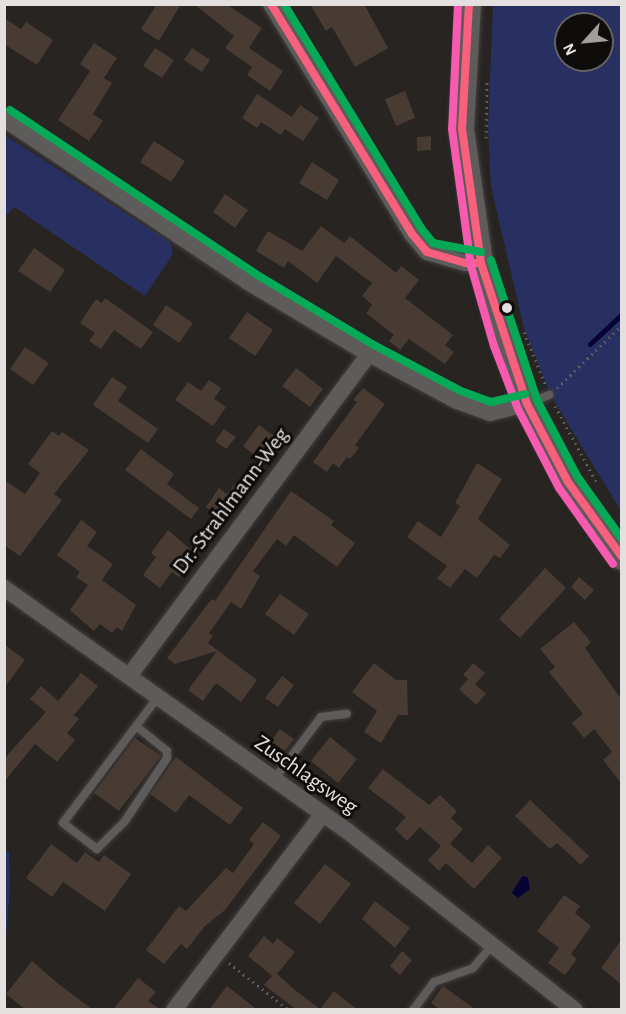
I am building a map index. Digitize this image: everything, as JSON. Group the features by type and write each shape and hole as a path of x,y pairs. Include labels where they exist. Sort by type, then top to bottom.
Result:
{"main road":[{"path":"469,4 462,129 481,263 504,343 538,399 568,482 621,558"}],"street":[{"path":"271,4 412,234 427,252 465,263 481,263"},
{"path":"4,119 248,282 369,354 457,401 490,413 538,399"},
{"name":"Dr.-Strahlmann-Weg","path":"129,676 369,354"},
{"name":"Zuschlagsweg","path":"4,588 273,782 323,814 575,1010"},
{"path":"174,1010 323,814"}],"lane":[{"path":"136,726 167,751 167,758 125,821 97,849 63,824 136,726 158,697"},
{"path":"273,782 321,717 347,714"},
{"path":"413,1010 434,982 473,968 493,944"}],"path":[{"path":"486,141 487,73"},
{"path":"538,399 621,325"},
{"path":"523,329 538,399 602,493"},
{"path":"216,953 289,1010"}],"shaded area":[{"path":"493,5 621,5 621,511 551,396 524,328 491,187 488,128"},
{"path":"5,135 170,242 173,254 145,296 14,207 5,217"},
{"path":"5,851 9,852 10,884 5,955"},
{"path":"522,876 528,877 530,889 518,898 512,893"}],"building":[{"path":"157,4 181,4 159,41 141,29"},
{"path":"194,4 226,4 262,28 249,48 283,71 270,91 247,75 252,67 225,48 234,36"},
{"path":"310,4 364,4 388,48 355,67 332,27 326,31"},
{"path":"4,18 21,29 26,22 53,40 37,65 4,44"},
{"path":"94,43 117,58 104,78 112,83 93,114 103,121 89,141 58,120 90,71 80,64"},
{"path":"155,48 174,60 162,78 143,66"},
{"path":"192,48 210,60 202,72 184,60"},
{"path":"405,91 415,118 396,126 385,99"},
{"path":"257,94 292,117 300,105 319,118 303,141 285,129 281,135 261,122 257,128 242,118"},
{"path":"431,136 431,150 417,151 417,137"},
{"path":"154,141 185,161 171,182 140,162"},
{"path":"312,162 339,180 327,200 299,183"},
{"path":"225,194 248,210 235,228 213,212"},
{"path":"321,226 344,243 350,236 396,273 401,266 419,280 405,298 453,335 445,345 454,352 445,364 409,339 400,350 389,341 394,335 366,313 372,305 362,296 372,283 336,256 317,283 288,261 284,268 256,251 268,231 302,251"},
{"path":"34,248 65,270 50,292 18,271"},
{"path":"105,298 153,332 141,349 114,330 101,349 89,341 95,333 80,323 96,299 102,303"},
{"path":"166,305 193,323 179,343 153,325"},
{"path":"247,312 273,330 255,356 229,338"},
{"path":"25,347 49,363 33,385 10,369"},
{"path":"296,368 323,389 310,407 282,386"},
{"path":"112,377 127,387 118,401 158,429 148,443 93,405"},
{"path":"209,380 221,388 214,399 226,407 213,426 175,400 188,382 201,391"},
{"path":"363,388 385,404 355,445 359,448 350,459 347,457 339,468 333,463 327,472 313,462 357,402 353,400"},
{"path":"259,425 282,442 266,464 243,446"},
{"path":"224,429 236,437 226,449 215,441"},
{"path":"52,431 59,436 62,432 89,450 54,494 62,500 20,556 4,545 4,480 25,494 40,473 28,464"},
{"path":"141,449 174,474 167,484 199,508 191,519 125,470"},
{"path":"477,463 502,479 478,519 510,545 500,558 494,555 477,578 465,569 450,588 437,578 447,566 407,537 418,521 441,537 460,506 455,503"},
{"path":"235,484 245,492 225,521 206,507 219,488 227,494"},
{"path":"291,491 334,521 331,525 355,543 337,567 294,535 286,546 277,539 253,571 260,576 241,609 231,602 209,633 213,636 208,643 257,680 241,702 216,683 203,701 188,690 217,651 175,664 167,658 212,599 215,601"},
{"path":"81,520 97,532 87,546 113,564 102,580 136,605 122,631 117,627 112,633 100,624 94,631 70,610 88,585 76,577 80,572 57,555"},
{"path":"168,530 196,554 179,577 172,572 160,588 143,575 156,557 151,553"},
{"path":"545,568 566,588 520,638 499,619"},
{"path":"579,577 594,590 585,600 571,587"},
{"path":"280,594 309,614 294,635 265,614"},
{"path":"574,622 591,642 585,648 621,699 621,783 603,760 612,752 594,729 584,738 572,723 583,714 549,672 555,667 540,649"},
{"path":"4,644 25,660 4,688"},
{"path":"374,663 396,680 407,680 408,715 398,715 381,743 364,732 377,711 352,692"},
{"path":"473,663 485,673 475,684 486,694 476,705 459,689 468,679 463,675"},
{"path":"81,673 98,686 74,715 79,719 67,733 75,740 57,762 35,744 4,782 4,759 46,712 30,699 41,686 58,701"},
{"path":"282,676 294,685 278,707 265,698"},
{"path":"280,729 294,739 285,751 271,741"},
{"path":"330,737 357,759 338,783 311,761"},
{"path":"135,738 161,756 119,811 94,793"},
{"path":"176,757 243,808 230,825 189,795 176,813 150,794"},
{"path":"383,769 429,805 440,795 457,811 451,818 463,829 450,844 472,863 488,845 502,858 474,889 446,863 439,871 428,860 441,846 420,827 407,841 395,829 406,817 368,788"},
{"path":"530,800 589,856 581,865 557,843 550,849 515,816"},
{"path":"263,822 281,836 225,910 205,926 187,949 181,944 164,964 146,950 179,906 186,911 226,868 233,873 254,844 249,840"},
{"path":"51,844 77,863 85,852 99,862 104,855 131,874 105,911 63,882 52,897 26,878"},
{"path":"325,864 351,884 320,924 294,903"},
{"path":"564,895 580,906 575,913 591,926 571,954 577,959 565,975 548,963 559,948 537,931"},
{"path":"375,901 410,928 395,948 362,919"},
{"path":"264,936 273,944 277,938 295,952 277,974 295,990 320,1009 334,991 358,1010 297,1010 264,985 272,976 248,956"},
{"path":"621,940 621,984 601,968"},
{"path":"402,951 412,960 400,975 390,966"},
{"path":"32,961 93,1010 26,1010 6,994"},
{"path":"138,978 156,992 148,1001 161,1010 113,1010"},
{"path":"227,986 258,1010 209,1010"},
{"path":"443,986 476,1010 440,1010 431,1003"}],"waterway":[{"path":"590,344 622,314"}],"transit line":[{"path":"271,4 412,234 427,252 465,263 481,263"},
{"path":"284,4 421,228 433,243 481,252"},
{"path":"458,4 452,129 471,266 494,346 518,409 559,488 613,564"},
{"path":"469,4 462,129 481,263 527,404 568,482 622,557"},
{"path":"10,110 254,273 374,345 461,391 491,402 525,394"},
{"path":"491,260 537,400 577,476 622,539"}]}
